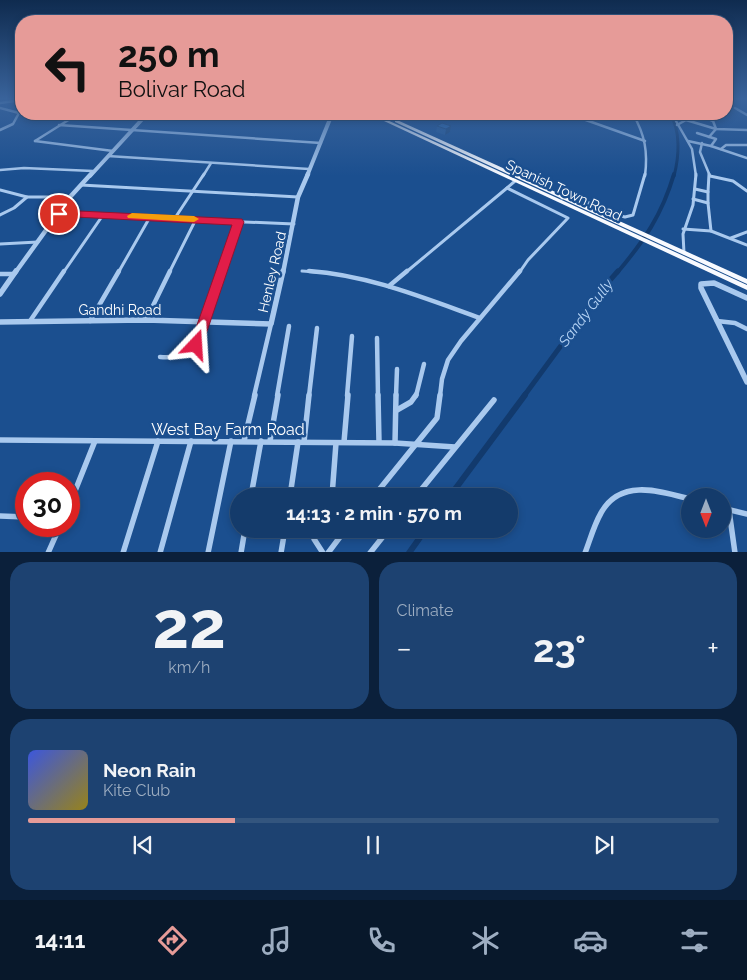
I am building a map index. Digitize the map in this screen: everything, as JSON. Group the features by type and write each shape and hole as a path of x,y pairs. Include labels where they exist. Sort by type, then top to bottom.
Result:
{"highway":[{"name":"Spanish Town Road","path":"395,125 562,198 676,256 747,288"},
{"name":"Spanish Town Road","path":"402,125 515,181 747,282"}],"street":[{"path":"0,130 11,125"},
{"path":"113,151 35,141 59,125 321,143"},
{"path":"0,294 70,197 137,125"},
{"name":"Henley Road","path":"244,441 294,224 298,197 321,143 326,125"},
{"path":"600,125 645,140"},
{"path":"562,198 570,195 617,215 625,217 633,215 647,167 648,153 640,125"},
{"path":"677,125 688,141 695,161 695,189 681,242 684,253"},
{"path":"702,125 716,129 747,130"},
{"path":"714,125 716,129"},
{"path":"709,137 716,129"},
{"path":"697,133 716,139 711,146"},
{"path":"688,141 702,143 747,158"},
{"path":"702,143 700,152 710,176 708,203 711,231"},
{"path":"721,149 726,145 747,145"},
{"path":"108,156 309,170"},
{"path":"176,218 211,163"},
{"path":"0,170 24,168 93,172"},
{"path":"710,176 733,180 747,191"},
{"path":"389,286 515,181"},
{"path":"81,185 298,197"},
{"path":"380,488 414,443 437,418 442,379 448,360 461,341 528,260 568,218 507,188"},
{"path":"695,189 708,192"},
{"path":"0,190 27,197 70,197"},
{"path":"0,215 14,208 27,197"},
{"path":"693,199 708,203"},
{"path":"59,214 103,214 294,224"},
{"path":"30,321 103,214"},
{"path":"90,321 150,217"},
{"path":"146,320 196,219"},
{"path":"160,357 176,358 192,351 196,345 238,222"},
{"path":"683,229 711,231 747,245"},
{"path":"731,238 747,232"},
{"path":"0,244 38,242"},
{"path":"302,271 337,273 389,286 480,318"},
{"path":"0,274 14,274"},
{"path":"747,298 714,283 704,282 702,288 747,382"},
{"name":"Gandhi Road","path":"0,322 146,320 271,324"},
{"path":"717,321 735,323 747,329"},
{"path":"270,441 290,326"},
{"path":"292,488 301,442 318,328"},
{"path":"344,442 352,336"},
{"path":"378,338 379,442"},
{"path":"397,410 410,405 417,395 424,364"},
{"path":"395,443 397,369"},
{"path":"422,488 494,400"},
{"name":"West Bay Farm Road","path":"0,440 379,442 455,446"},
{"path":"80,478 95,441"},
{"path":"123,552 158,441"},
{"path":"160,552 191,441"},
{"path":"208,552 231,441"},
{"path":"252,488 261,441"},
{"path":"333,488 336,443"},
{"path":"585,552 604,508 624,493 651,489 681,497"},
{"path":"731,510 747,514"},
{"path":"0,516 15,517"},
{"path":"731,533 735,552"},
{"path":"48,552 55,537"},
{"path":"241,552 243,538"},
{"path":"281,552 283,538"},
{"path":"314,538 324,552"},
{"path":"328,552 339,538"},
{"path":"370,552 382,538"}],"building":[{"path":"447,125 451,126 446,129 437,126"}],"waterway":[{"name":"Sandy Gully","path":"674,176 678,144 675,125"},
{"name":"Sandy Gully","path":"617,273 636,250 658,215 674,174"},
{"name":"Sandy Gully","path":"524,396 604,287 618,271"},
{"name":"Sandy Gully","path":"456,488 525,395"},
{"name":"Sandy Gully","path":"410,552 420,538"}],"slow traffic":[{"path":"132,216 194,219"}],"route":[{"path":"59,214 103,214 238,222 196,345"}]}
